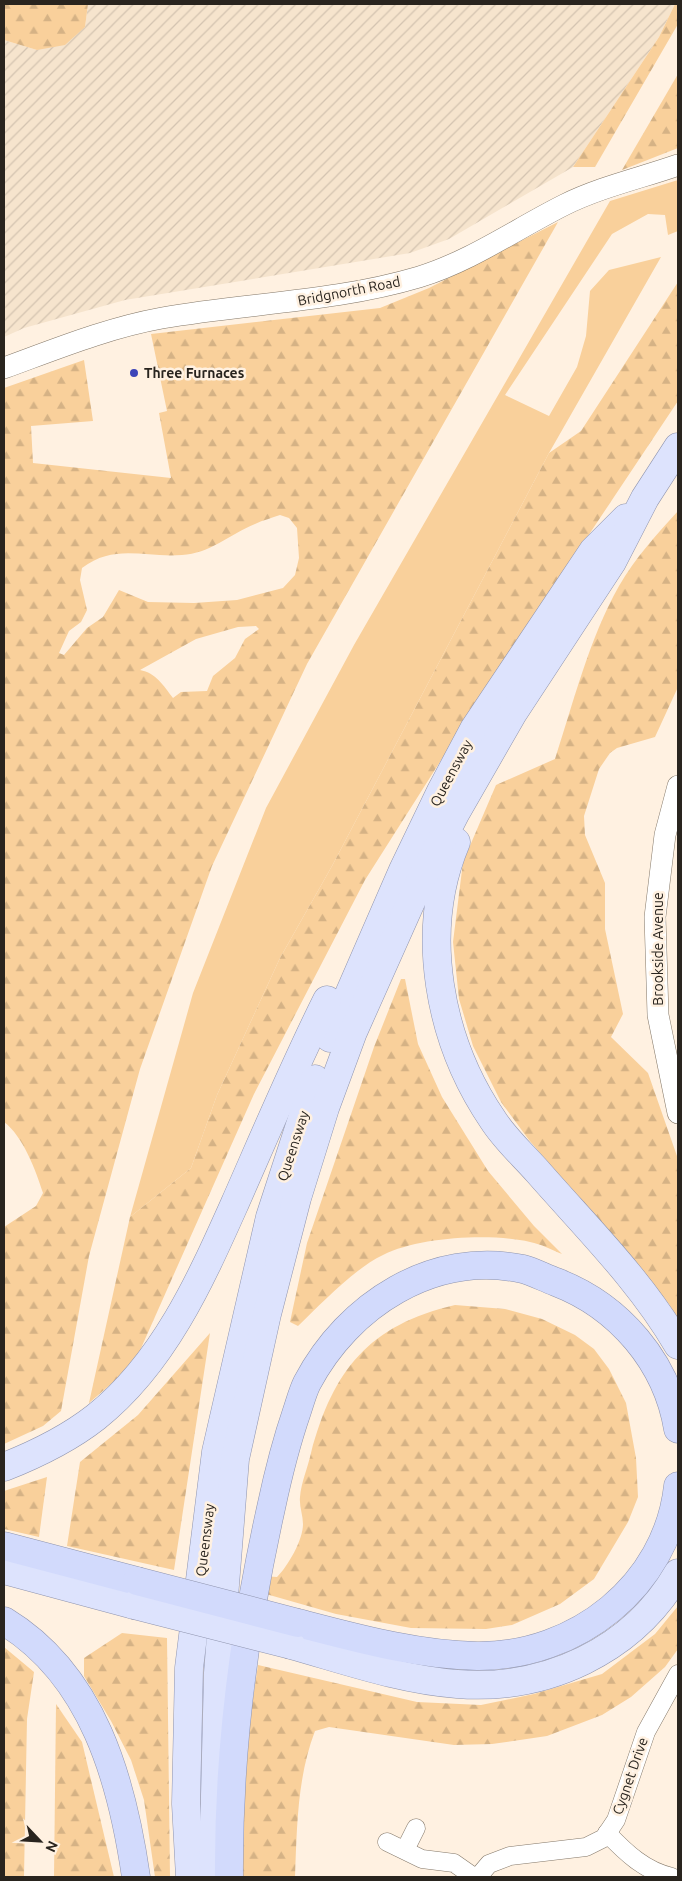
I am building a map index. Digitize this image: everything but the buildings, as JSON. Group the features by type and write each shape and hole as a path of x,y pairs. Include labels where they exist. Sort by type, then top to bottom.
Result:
{"highway":[{"path":"229,1877 228,1834 240,1691 253,1588 283,1451 306,1384 330,1346 364,1310 399,1287 440,1273 485,1265 524,1269 581,1292 626,1325 655,1364 674,1407 678,1429"},
{"path":"14,1560 295,1634 478,1656 524,1650 562,1640 601,1618 636,1586 660,1548 676,1504 678,1486"},
{"path":"4,1620 22,1632 60,1668 91,1715 114,1771 130,1835 136,1877"}],"main road":[{"name":"Queensway","path":"213,1877 218,1673 235,1459 266,1314 297,1198 325,1108 353,1032 419,884 455,814 513,713 612,562 646,498 678,447"},
{"name":"Queensway","path":"190,1877 186,1804 189,1668 216,1452 270,1217 301,1118 334,1027 403,870 441,791 474,729 537,632 593,551 646,498"},
{"path":"513,713 498,758 474,802 448,862 439,897 436,931 437,964 443,1003 453,1040 472,1083 493,1121 632,1279 663,1318 678,1345"},
{"path":"4,1467 66,1438 97,1416 125,1389 158,1349 191,1296 324,1004 372,908 403,870"},
{"path":"295,1634 408,1676 457,1684 496,1684 532,1680 569,1668 605,1650 638,1625 667,1592 678,1574"}],"street":[{"name":"Bridgnorth Road","path":"4,368 102,332 154,320 307,301 385,286 420,276 484,250 584,196 678,165"},
{"name":"Brookside Avenue","path":"678,786 664,834 655,917 658,1015 678,1113"},
{"name":"Cygnet Drive","path":"478,1877 490,1864 510,1856 586,1847 604,1838 616,1820 646,1732 678,1676"},
{"path":"405,1850 416,1828"},
{"path":"607,1833 630,1857 659,1875 672,1877"},
{"path":"387,1842 422,1859 454,1863 474,1877"}],"shaded area":[{"path":"88,4 675,4 659,37 573,167 449,239 410,253 125,300 24,328 4,337 4,40 37,50 85,27"}],"green space":[{"path":"4,4 88,4 85,27 65,45 37,50 4,40"},
{"path":"675,4 678,4 678,24 595,167 573,167 659,37"},
{"path":"678,74 678,148 622,170"},
{"path":"678,180 678,231 668,235 665,215 648,214 612,234 505,395 549,416 577,367 586,336 590,291 609,270 661,257 549,453 332,866 280,958 217,1095 191,1168 130,1217 193,993 266,808 354,645 610,201"},
{"path":"558,222 307,664 212,866 140,1069 89,1256 61,1411 43,1426 4,1444 4,1227 36,1206 43,1193 33,1165 23,1145 11,1128 4,1122 4,388 84,360 93,421 31,426 33,463 171,478 159,413 167,411 151,334 380,308 429,288","holes":["280,515 289,518 297,528 299,558 295,575 283,588 237,600 194,603 148,602 119,590 103,617 87,628 64,655 59,653 69,631 81,622 87,610 80,580 82,568 94,560 106,556 130,553 192,554 210,547 246,528","256,626 259,629 245,639 235,658 213,676 207,691 181,692 173,698 155,677 140,670 196,639 238,627"]},
{"path":"678,282 678,401 490,683 365,880 254,1094 134,1364 89,1403 130,1217 191,1168 217,1095 280,958 332,866 549,453 581,431"},
{"path":"678,511 678,687 655,737 617,748 610,753 599,769 584,816 585,835 605,883 605,929 623,1014 611,1037 648,1073 678,1159 678,1320 669,1304 529,1140 501,1102 473,1046 459,999 453,942 463,862 496,785 555,759 583,671 608,606 639,556"},
{"path":"401,979 405,979 418,1044 442,1097 488,1171 534,1226 562,1254 534,1243 514,1239 455,1238 416,1244 383,1255 361,1268 298,1326 290,1322 307,1243 374,1047"},
{"path":"455,1305 505,1309 542,1319 575,1335 594,1349 609,1369 626,1403 636,1458 638,1497 628,1522 594,1579 560,1604 512,1625 486,1629 411,1628 336,1614 259,1592 262,1576 277,1577 290,1560 298,1545 303,1524 300,1500 303,1481 320,1424 331,1398 344,1375 359,1355 377,1339 399,1325 425,1314"},
{"path":"210,1333 174,1570 67,1546 80,1462 138,1415"},
{"path":"47,1477 39,1537 4,1529 4,1491"},
{"path":"678,1606 678,1649 665,1667 631,1697 602,1715 547,1736 492,1744 454,1745 329,1727 315,1731 301,1785 297,1822 295,1877 241,1877 243,1765 258,1665 417,1702 481,1705 534,1694 602,1674 655,1634"},
{"path":"122,1633 167,1638 170,1877 155,1877 144,1800 131,1760 111,1721 84,1676 84,1658"},
{"path":"4,1647 34,1672 27,1719 24,1877 4,1877"},
{"path":"56,1704 82,1742 114,1877 54,1877"}],"place":[{"name":"Three Furnaces","path":"134,373"}]}
